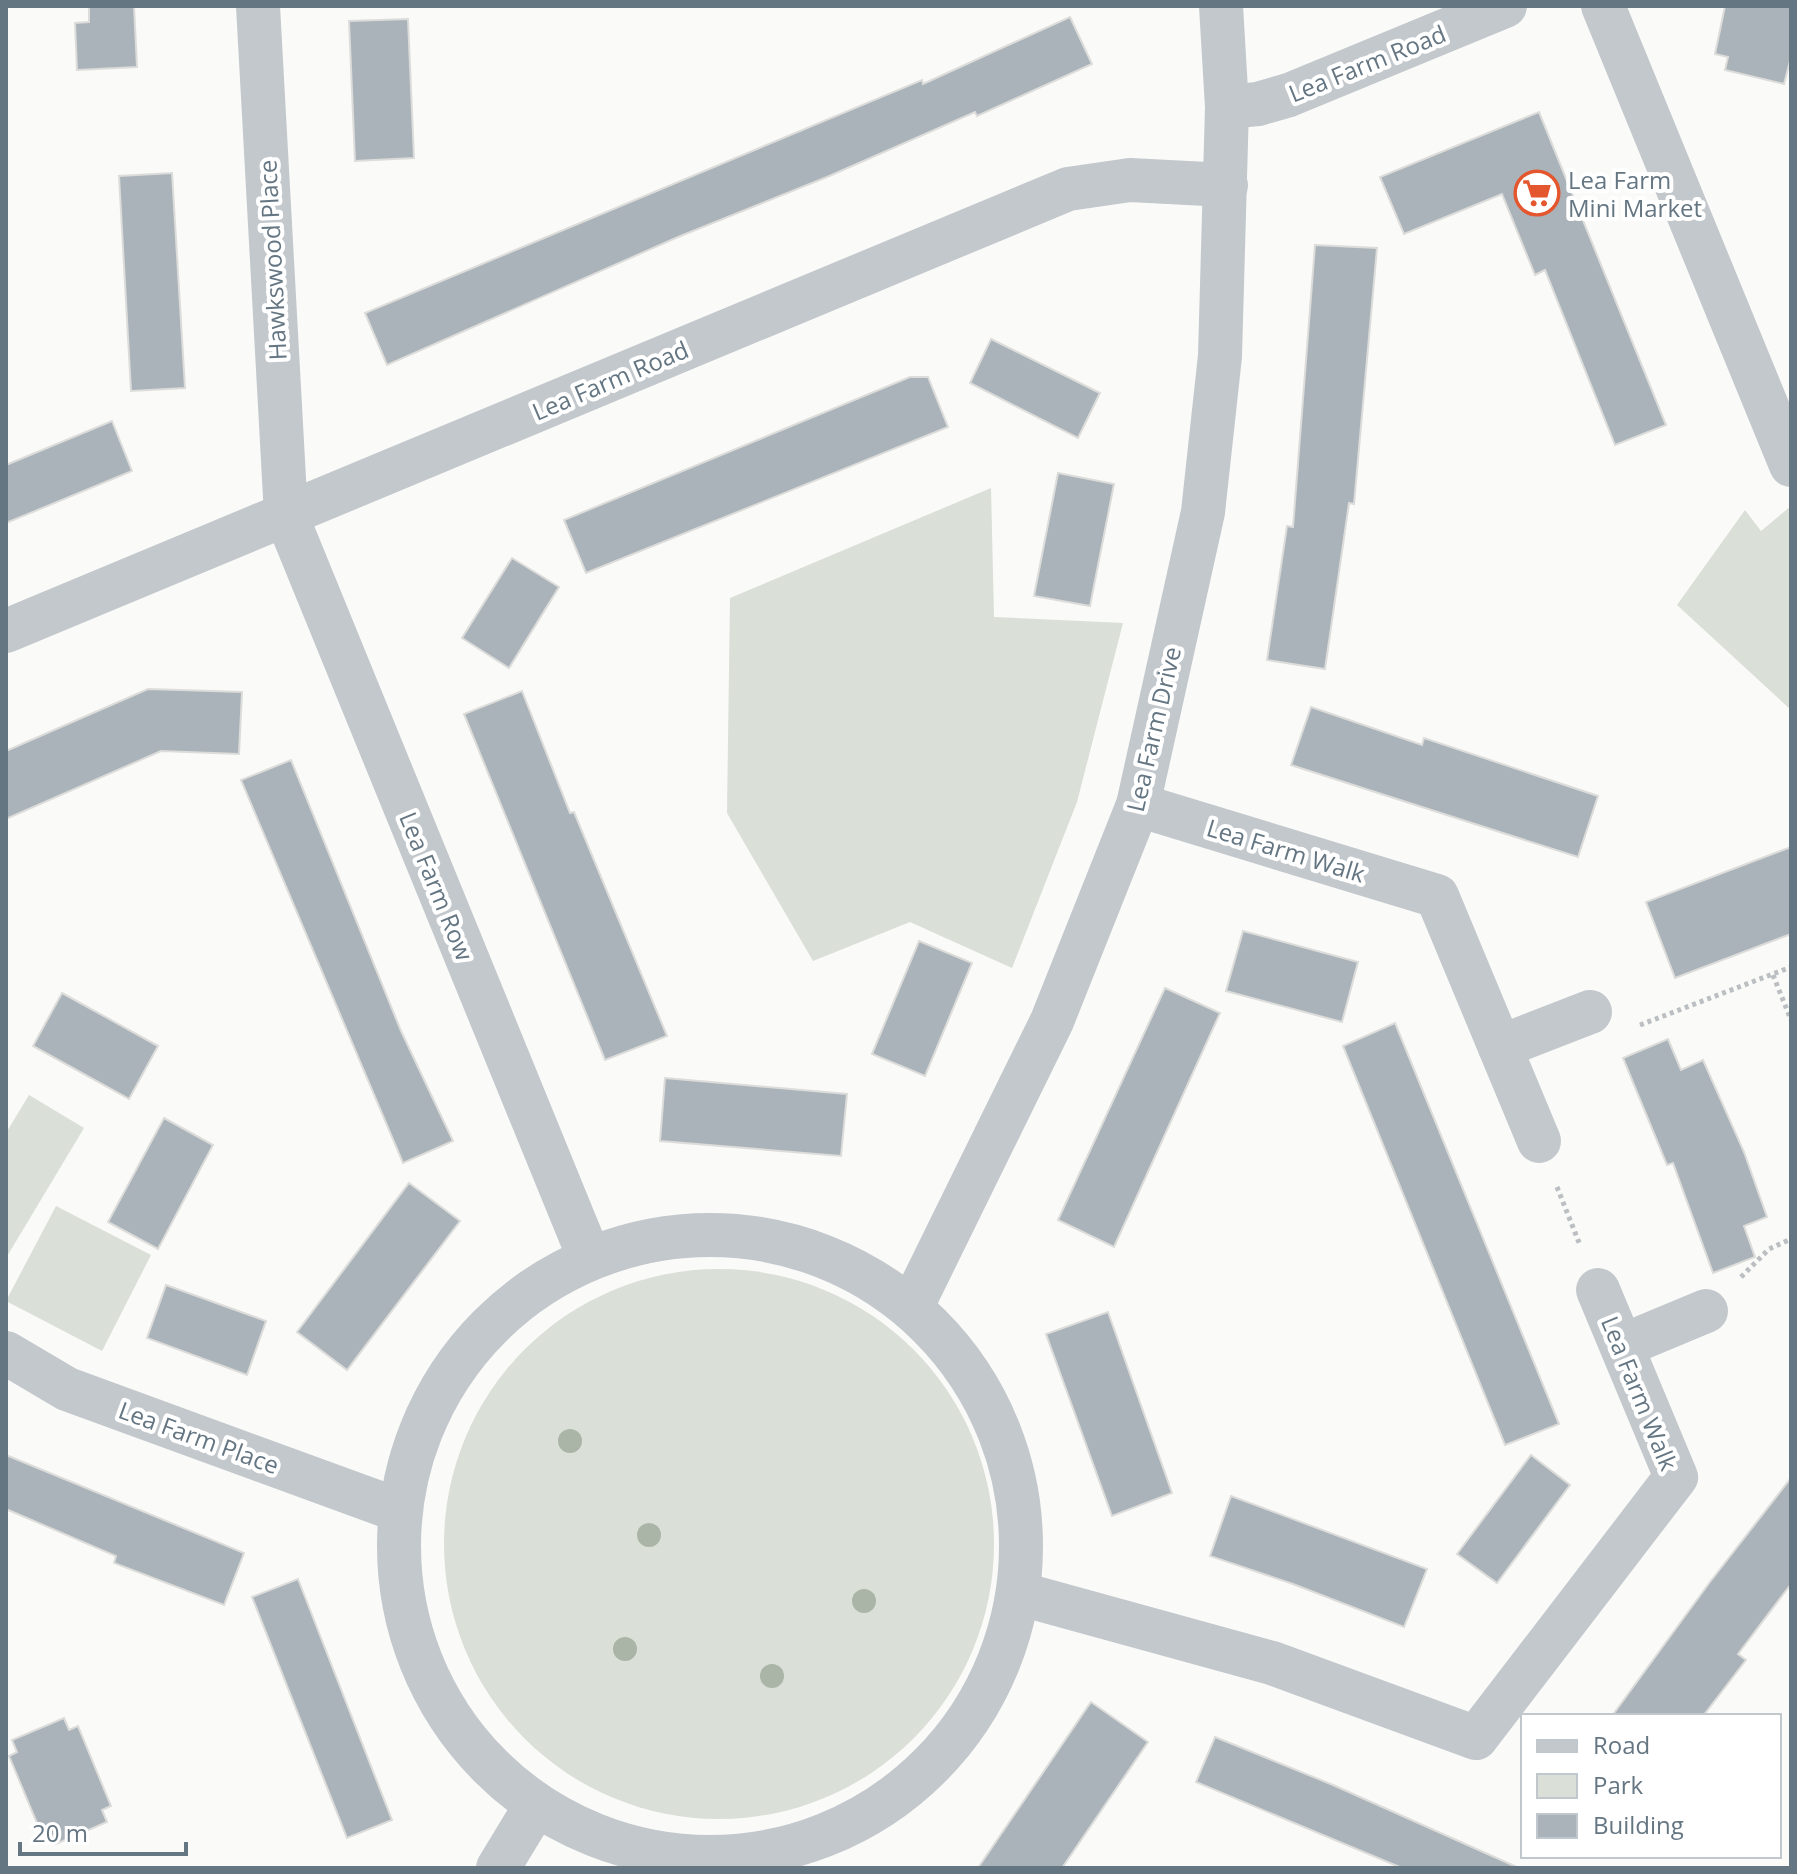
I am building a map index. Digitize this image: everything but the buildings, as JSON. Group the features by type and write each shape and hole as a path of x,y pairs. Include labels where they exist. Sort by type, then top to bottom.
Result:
{"street":[{"name":"Hawkswood Place","path":"258,6 286,515"},
{"name":"Lea Farm Drive","path":"912,1306 1052,1021 1138,805 1203,512 1220,356 1227,107 1221,6"},
{"name":"Lea Farm Road","path":"1227,107 1258,104 1289,95 1505,6"},
{"path":"1603,6 1791,465"},
{"name":"Lea Farm Road","path":"6,631 1068,189 1130,180 1226,185"},
{"name":"Lea Farm Row","path":"286,515 589,1257"},
{"name":"Lea Farm Walk","path":"1138,805 1437,896 1539,1141"},
{"path":"1500,1047 1590,1012"},
{"path":"672,1235 757,1236 839,1260 912,1306 966,1364 1003,1436 1022,1513 1021,1594 978,1711 892,1803 777,1854 652,1856 535,1807 453,1727 406,1624 398,1510 430,1405 496,1317 589,1257 672,1235"},
{"name":"Lea Farm Walk","path":"1021,1594 1272,1663 1476,1738 1676,1477 1598,1290"},
{"path":"1622,1346 1706,1311"},
{"name":"Lea Farm Place","path":"6,1353 67,1389 398,1510"},
{"path":"498,1868 535,1807"}],"path":[{"path":"1590,1012 1643,1026 1791,967"},
{"path":"1773,975 1791,1020"},
{"name":"Lea Farm Walk","path":"1539,1141 1598,1290"},
{"path":"1706,1311 1769,1249 1791,1239"}],"green space":[{"path":"991,488 994,617 1123,623 1077,802 1012,968 910,922 813,961 727,813 730,598"},
{"path":"1791,506 1791,710 1677,605 1745,510 1761,531"},
{"path":"29,1095 84,1128 6,1258 6,1133"},
{"path":"56,1206 151,1255 102,1351 6,1301"},
{"path":"719,1269 773,1275 824,1290 872,1316 913,1350 947,1391 973,1439 988,1490 994,1544 988,1598 973,1649 947,1697 913,1738 872,1772 824,1798 773,1813 719,1819 665,1813 614,1798 566,1772 525,1738 491,1697 465,1649 450,1598 444,1544 450,1490 465,1439 491,1391 525,1350 566,1316 614,1290 665,1275"}],"place":[{"name":"Lea Farm Mini Market","path":"1537,193"}]}
